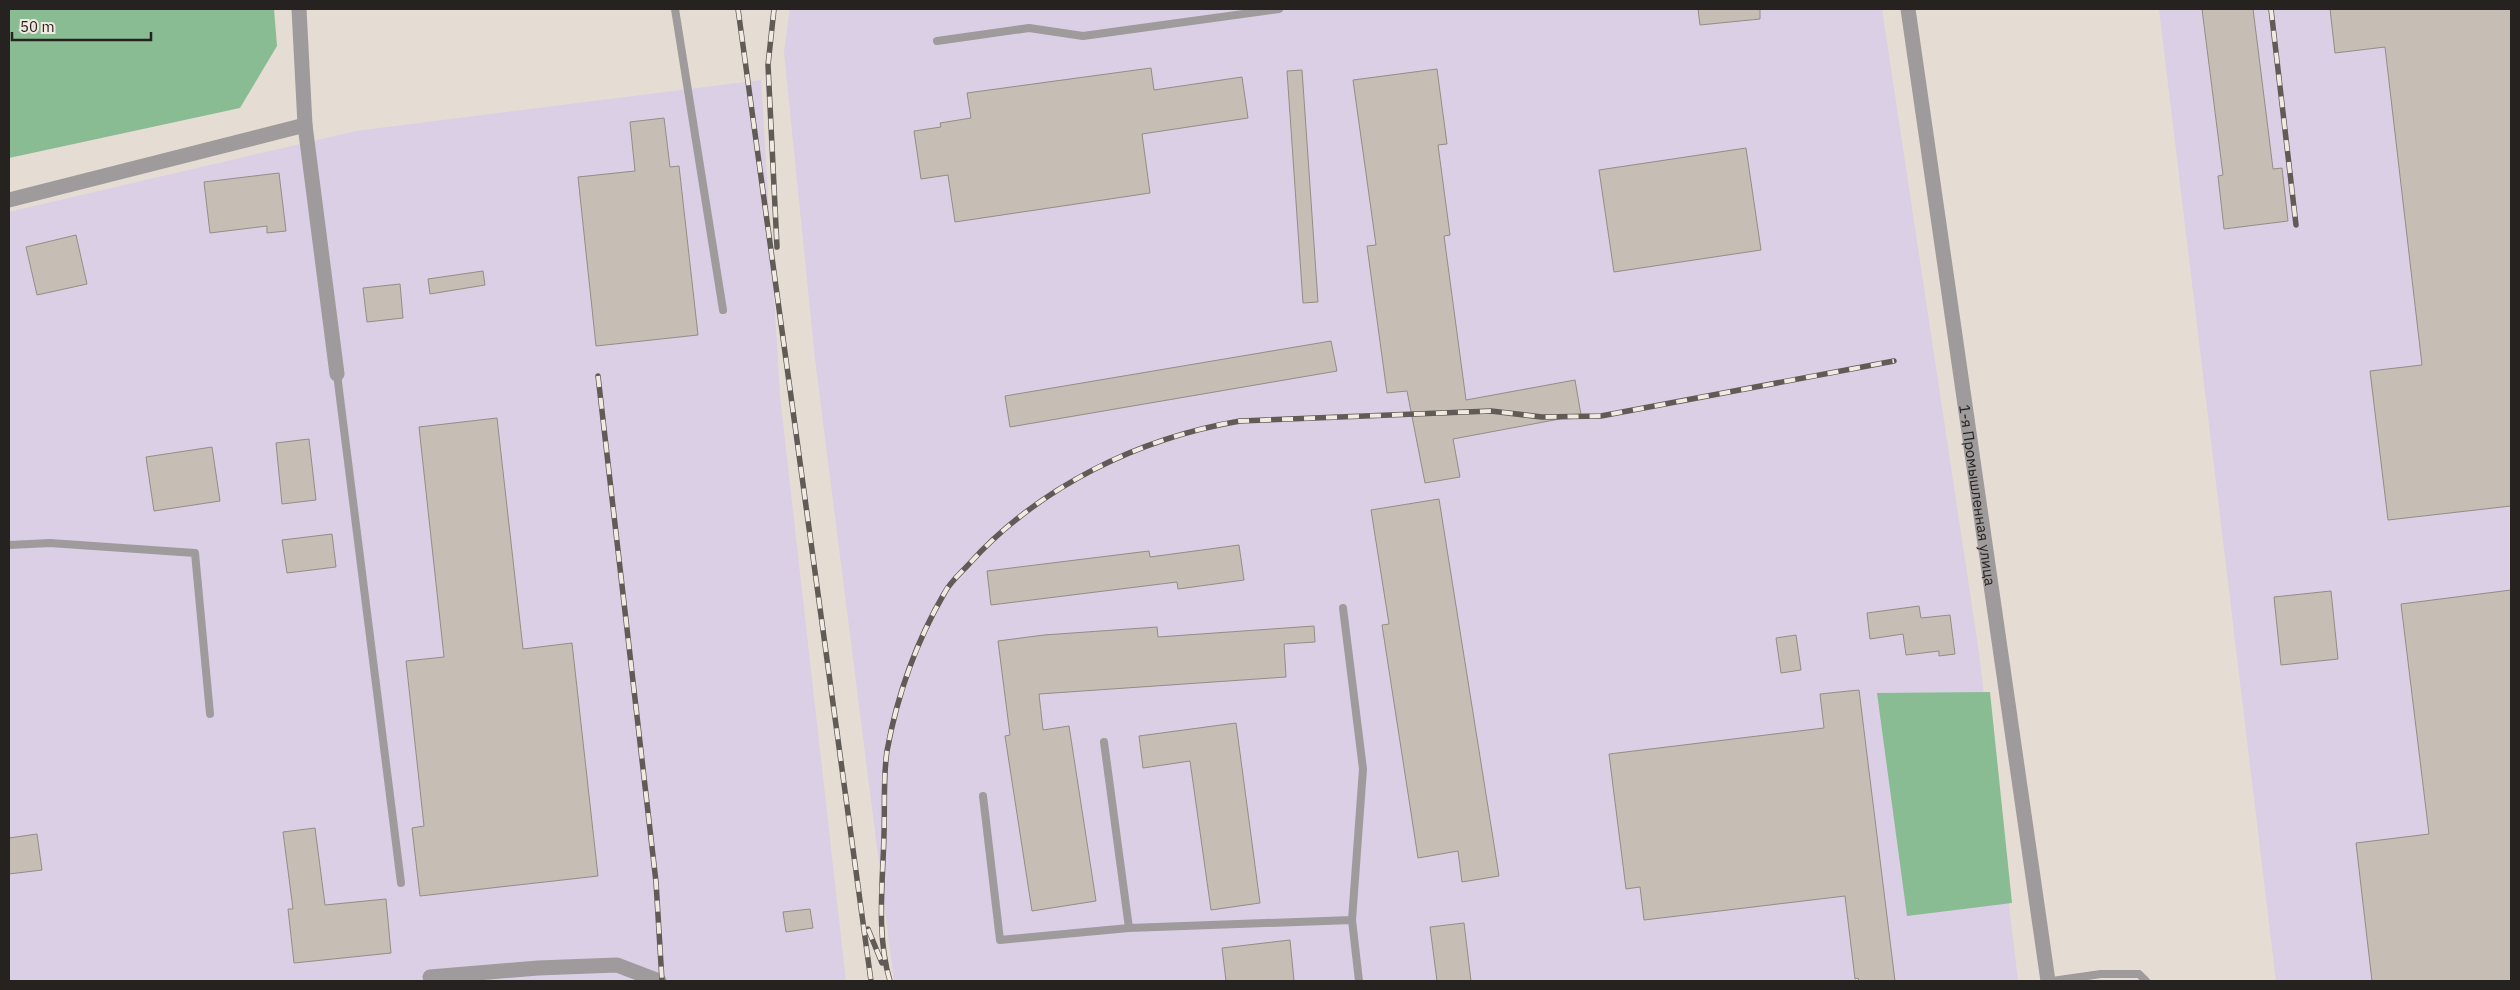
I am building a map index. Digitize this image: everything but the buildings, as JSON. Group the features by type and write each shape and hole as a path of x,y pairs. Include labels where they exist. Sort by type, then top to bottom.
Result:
{"street":[{"path":"299,9 305,125 336,374"},
{"name":"1-я Промышленная улица","path":"1908,9 2048,981"},
{"path":"9,200 305,125"},
{"path":"430,978 538,968 617,965 659,981"}],"lane":[{"path":"675,9 723,310"},
{"path":"937,41 1030,28 1082,36 1228,12 1279,9"},
{"path":"336,374 401,883"},
{"path":"9,544 50,543 194,553 210,714"},
{"path":"1343,608 1363,769 1352,920 1359,981"},
{"path":"1104,742 1129,928"},
{"path":"982,796 1000,940 1129,928 1352,920"},
{"path":"2052,981 2101,974 2139,974 2146,981"}],"shaded area":[{"path":"790,9 1882,9 1979,653 2018,981 894,981 815,359 784,52"},
{"path":"2159,9 2511,9 2511,981 2276,981"},
{"path":"761,80 780,396 846,981 9,981 9,212 356,131"}],"green space":[{"path":"9,9 274,9 277,46 240,108 9,158"},
{"path":"1990,692 2012,903 1907,916 1877,693"}],"railway":[{"path":"738,9 871,981"},
{"path":"774,9 768,65 777,247"},
{"path":"2271,9 2296,225"},
{"path":"890,981 883,945 882,927 885,772 891,730 902,689 926,629 950,584 997,536 1027,511 1059,489 1128,453 1202,429 1240,421 1491,411 1542,417 1601,416 1894,361"},
{"path":"598,376 656,882 662,981"},
{"path":"868,929 882,963"}]}
